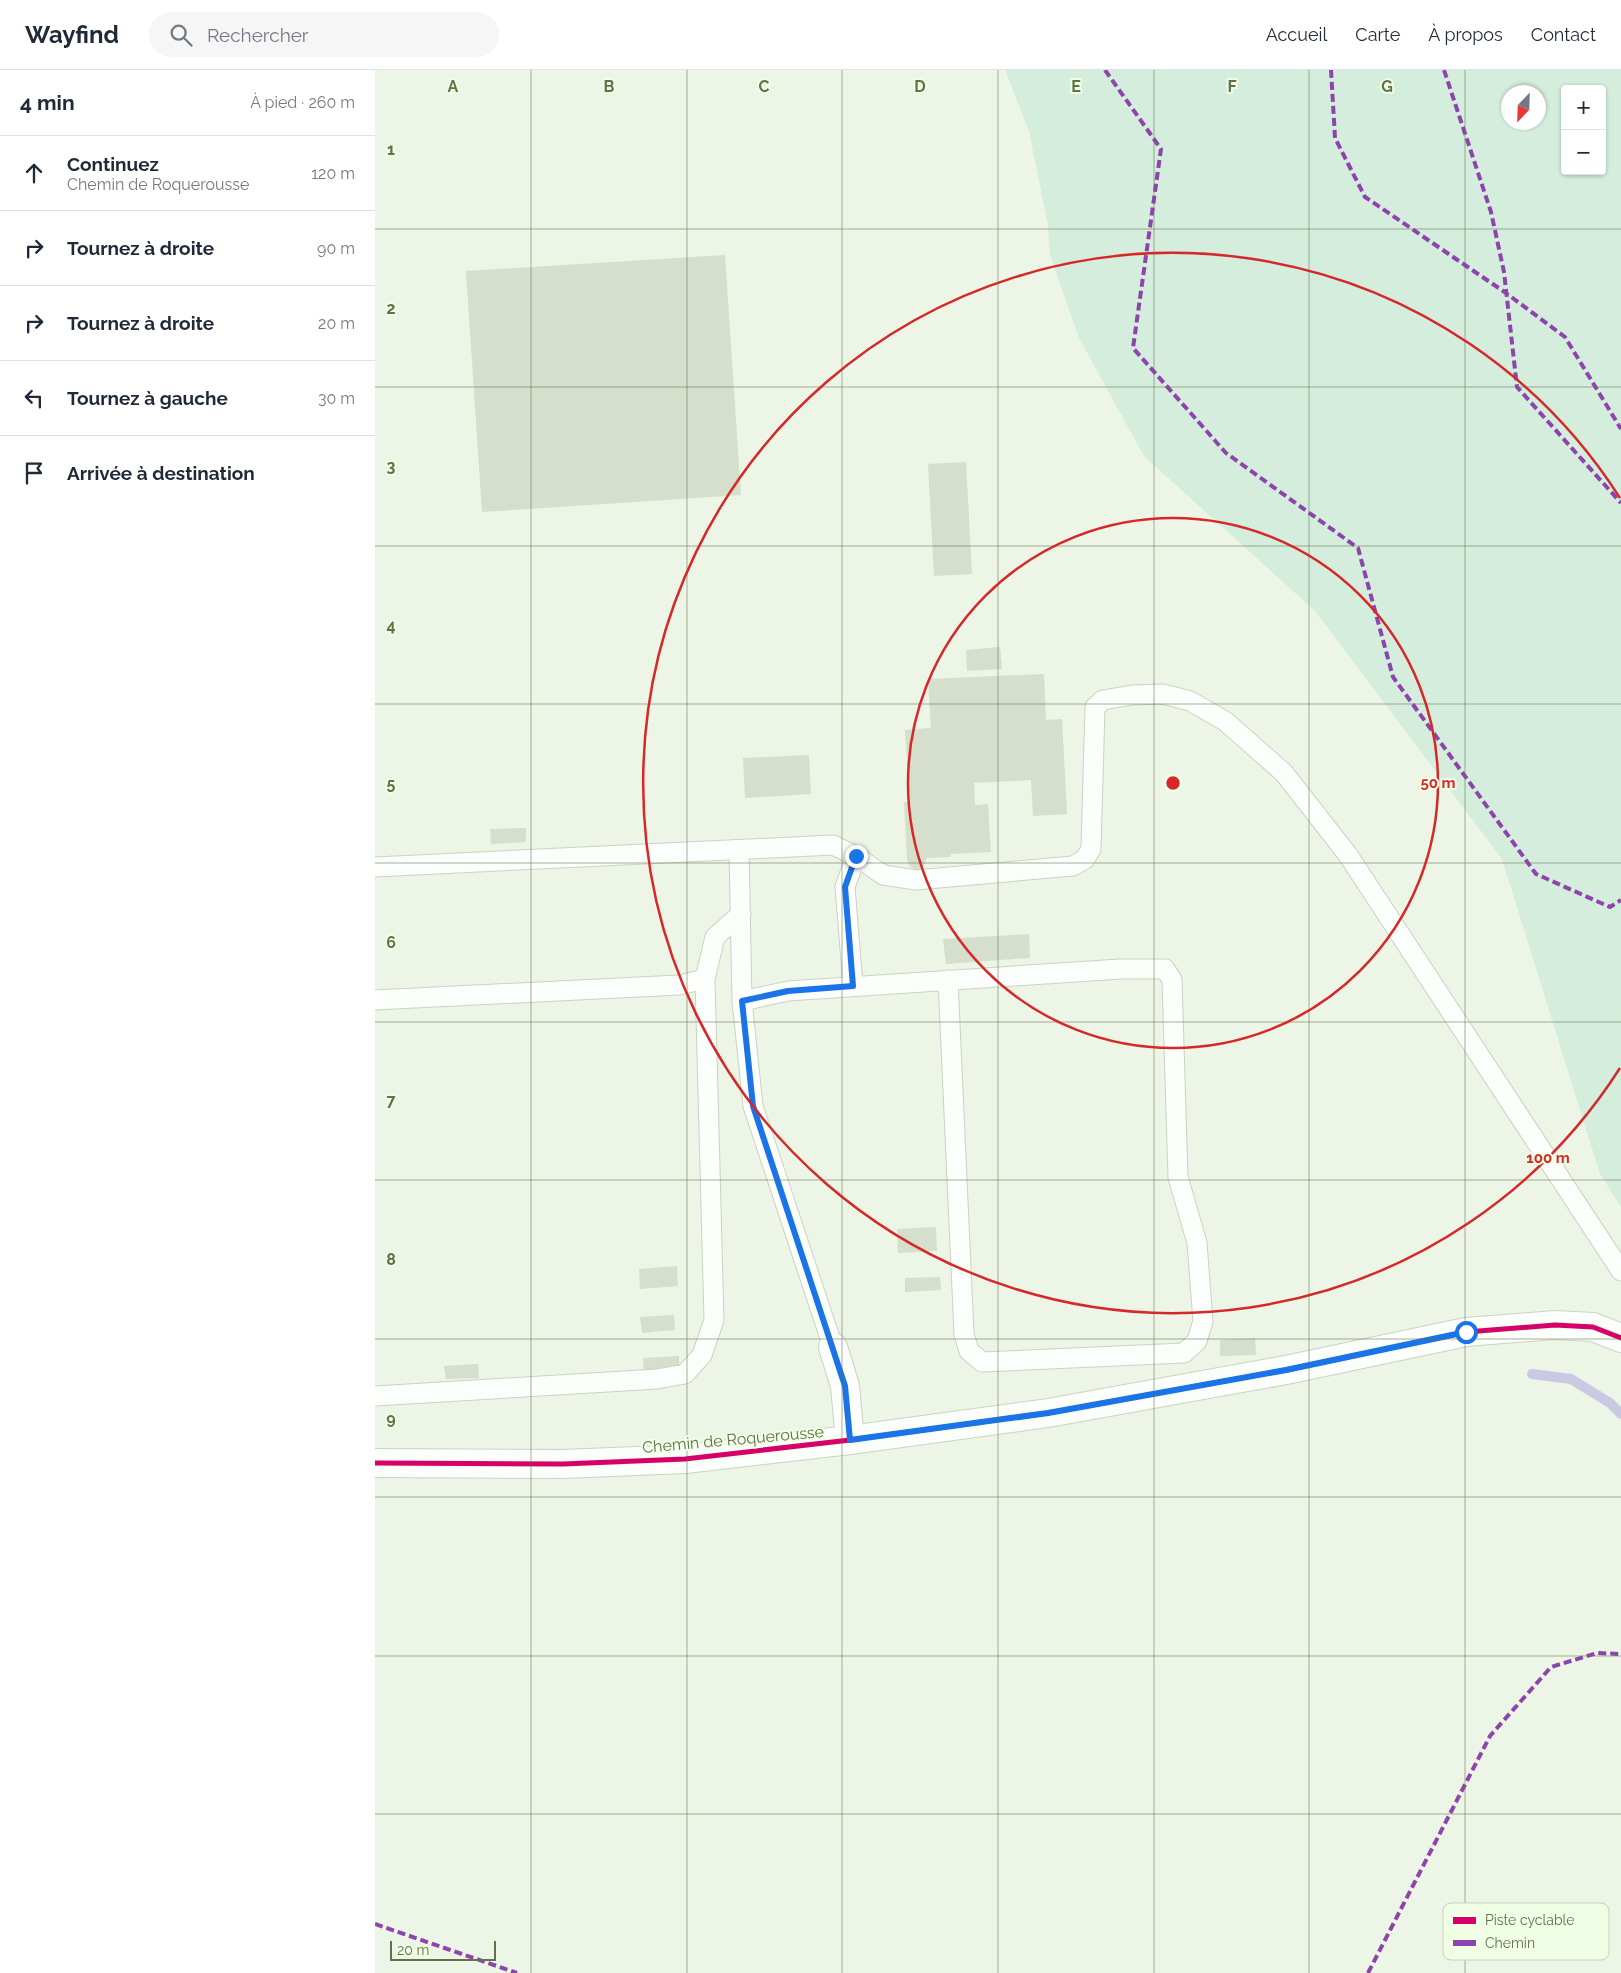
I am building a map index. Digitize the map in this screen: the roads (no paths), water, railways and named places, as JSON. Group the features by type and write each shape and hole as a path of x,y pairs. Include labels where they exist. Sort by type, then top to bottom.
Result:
{"street":[{"name":"Chemin de Roquerousse","path":"375,1463 563,1464 685,1459 850,1440 1048,1413 1286,1370 1466,1332 1555,1326 1593,1327 1621,1338"},
{"path":"833,1347 845,1386 850,1440"}],"lane":[{"path":"375,867 833,845 856,856 883,875 916,880 1073,866 1085,859 1091,849 1095,706 1103,700 1132,694 1163,694 1190,701 1225,721 1284,773 1348,854 1621,1271"},
{"path":"739,850 742,1001 753,1106 833,1347"},
{"path":"853,986 845,887 856,856"},
{"path":"375,1396 657,1379 685,1374 701,1356 714,1320 705,979 715,937 741,914"},
{"path":"742,1001 788,991 853,986 1120,969 1165,969 1172,980 1177,1177 1197,1243 1203,1321 1197,1341 1184,1353 982,1362 969,1350 964,1334 948,980"},
{"path":"375,1000 679,985 705,979"}],"waterway":[{"path":"1532,1374 1571,1379 1610,1403 1621,1414"}]}
